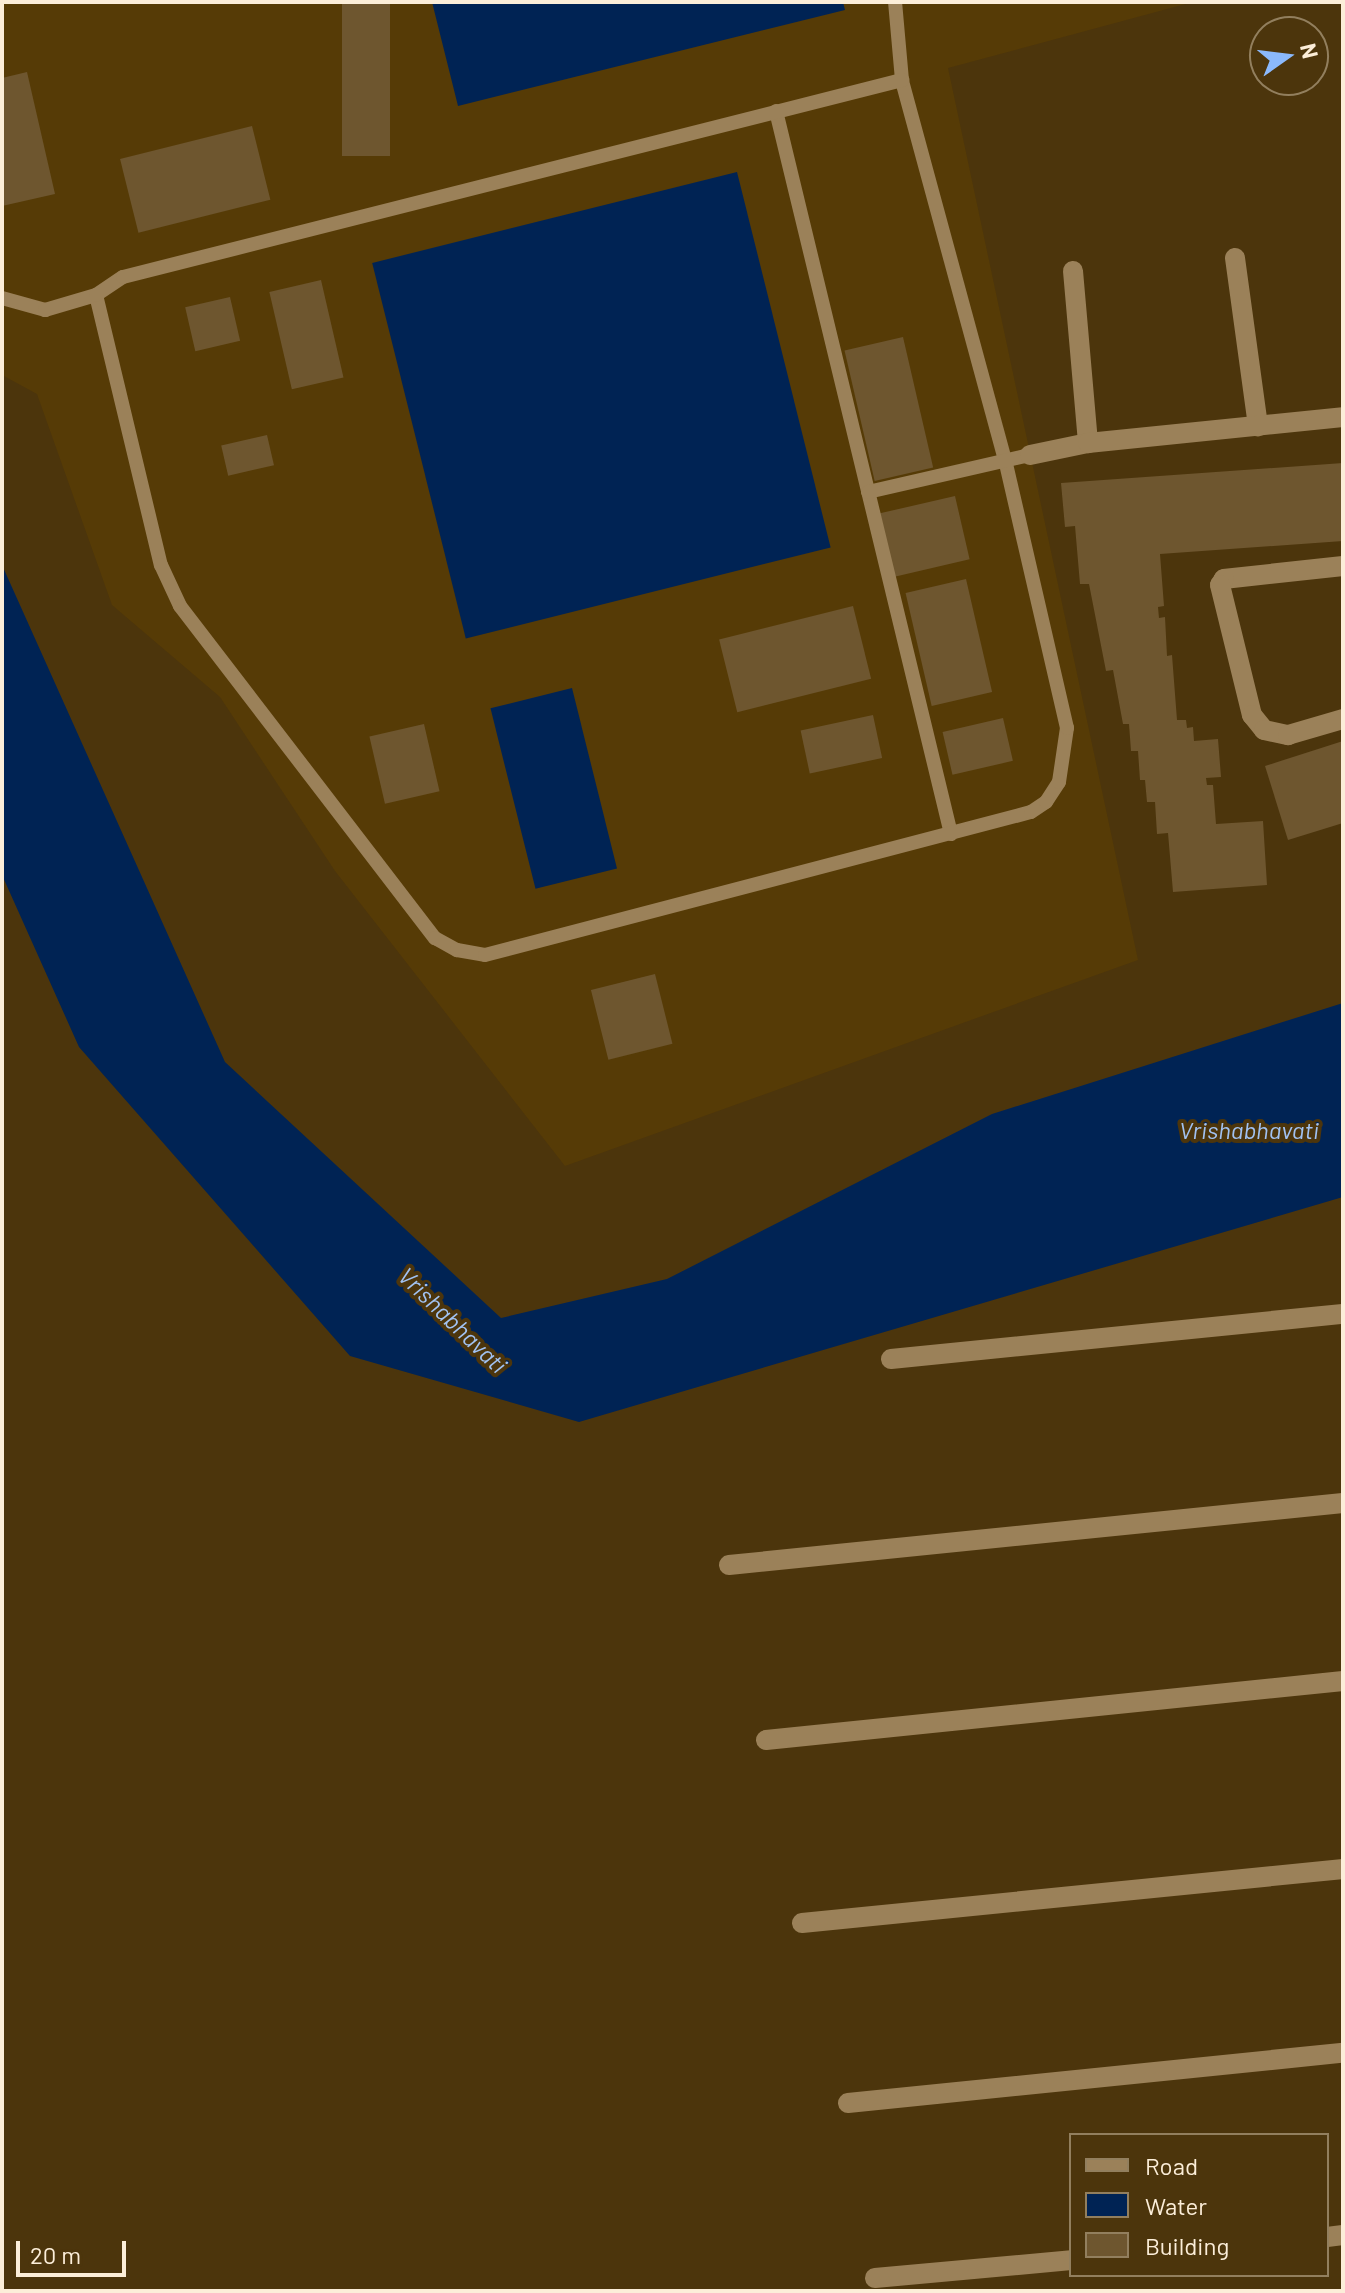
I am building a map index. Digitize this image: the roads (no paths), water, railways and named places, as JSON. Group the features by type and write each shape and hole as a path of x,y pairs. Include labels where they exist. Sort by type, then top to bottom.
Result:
{"street":[{"path":"1235,258 1258,426"},
{"path":"1073,271 1088,443"},
{"path":"1030,455 1088,443 1343,417"},
{"path":"1343,566 1224,579 1220,585 1252,715 1264,730 1288,735 1343,719"},
{"path":"891,1359 1343,1314"},
{"path":"729,1565 1343,1503"},
{"path":"766,1740 1343,1681"},
{"path":"802,1923 1343,1869"},
{"path":"848,2103 1343,2053"},
{"path":"875,2278 1069,2260"}],"lane":[{"path":"96,295 161,565 180,606 435,938 457,950 485,955 1008,820 1046,802 1059,782 1066,752 1067,728 1005,460 902,80 895,2"},
{"path":"2,298 45,310 96,295 123,277 902,80"},
{"path":"776,111 951,834"},
{"path":"868,492 1030,455"}],"water":[{"path":"432,2 843,2 845,10 458,106"},
{"path":"737,172 831,548 466,638 372,263"},
{"name":"Vrishabhavati","path":"2,565 225,1062 501,1318 667,1279 992,1114 1343,1003 1343,1197 579,1422 350,1356 79,1047 2,875"},
{"path":"572,688 617,868 535,889 490,708"}]}
